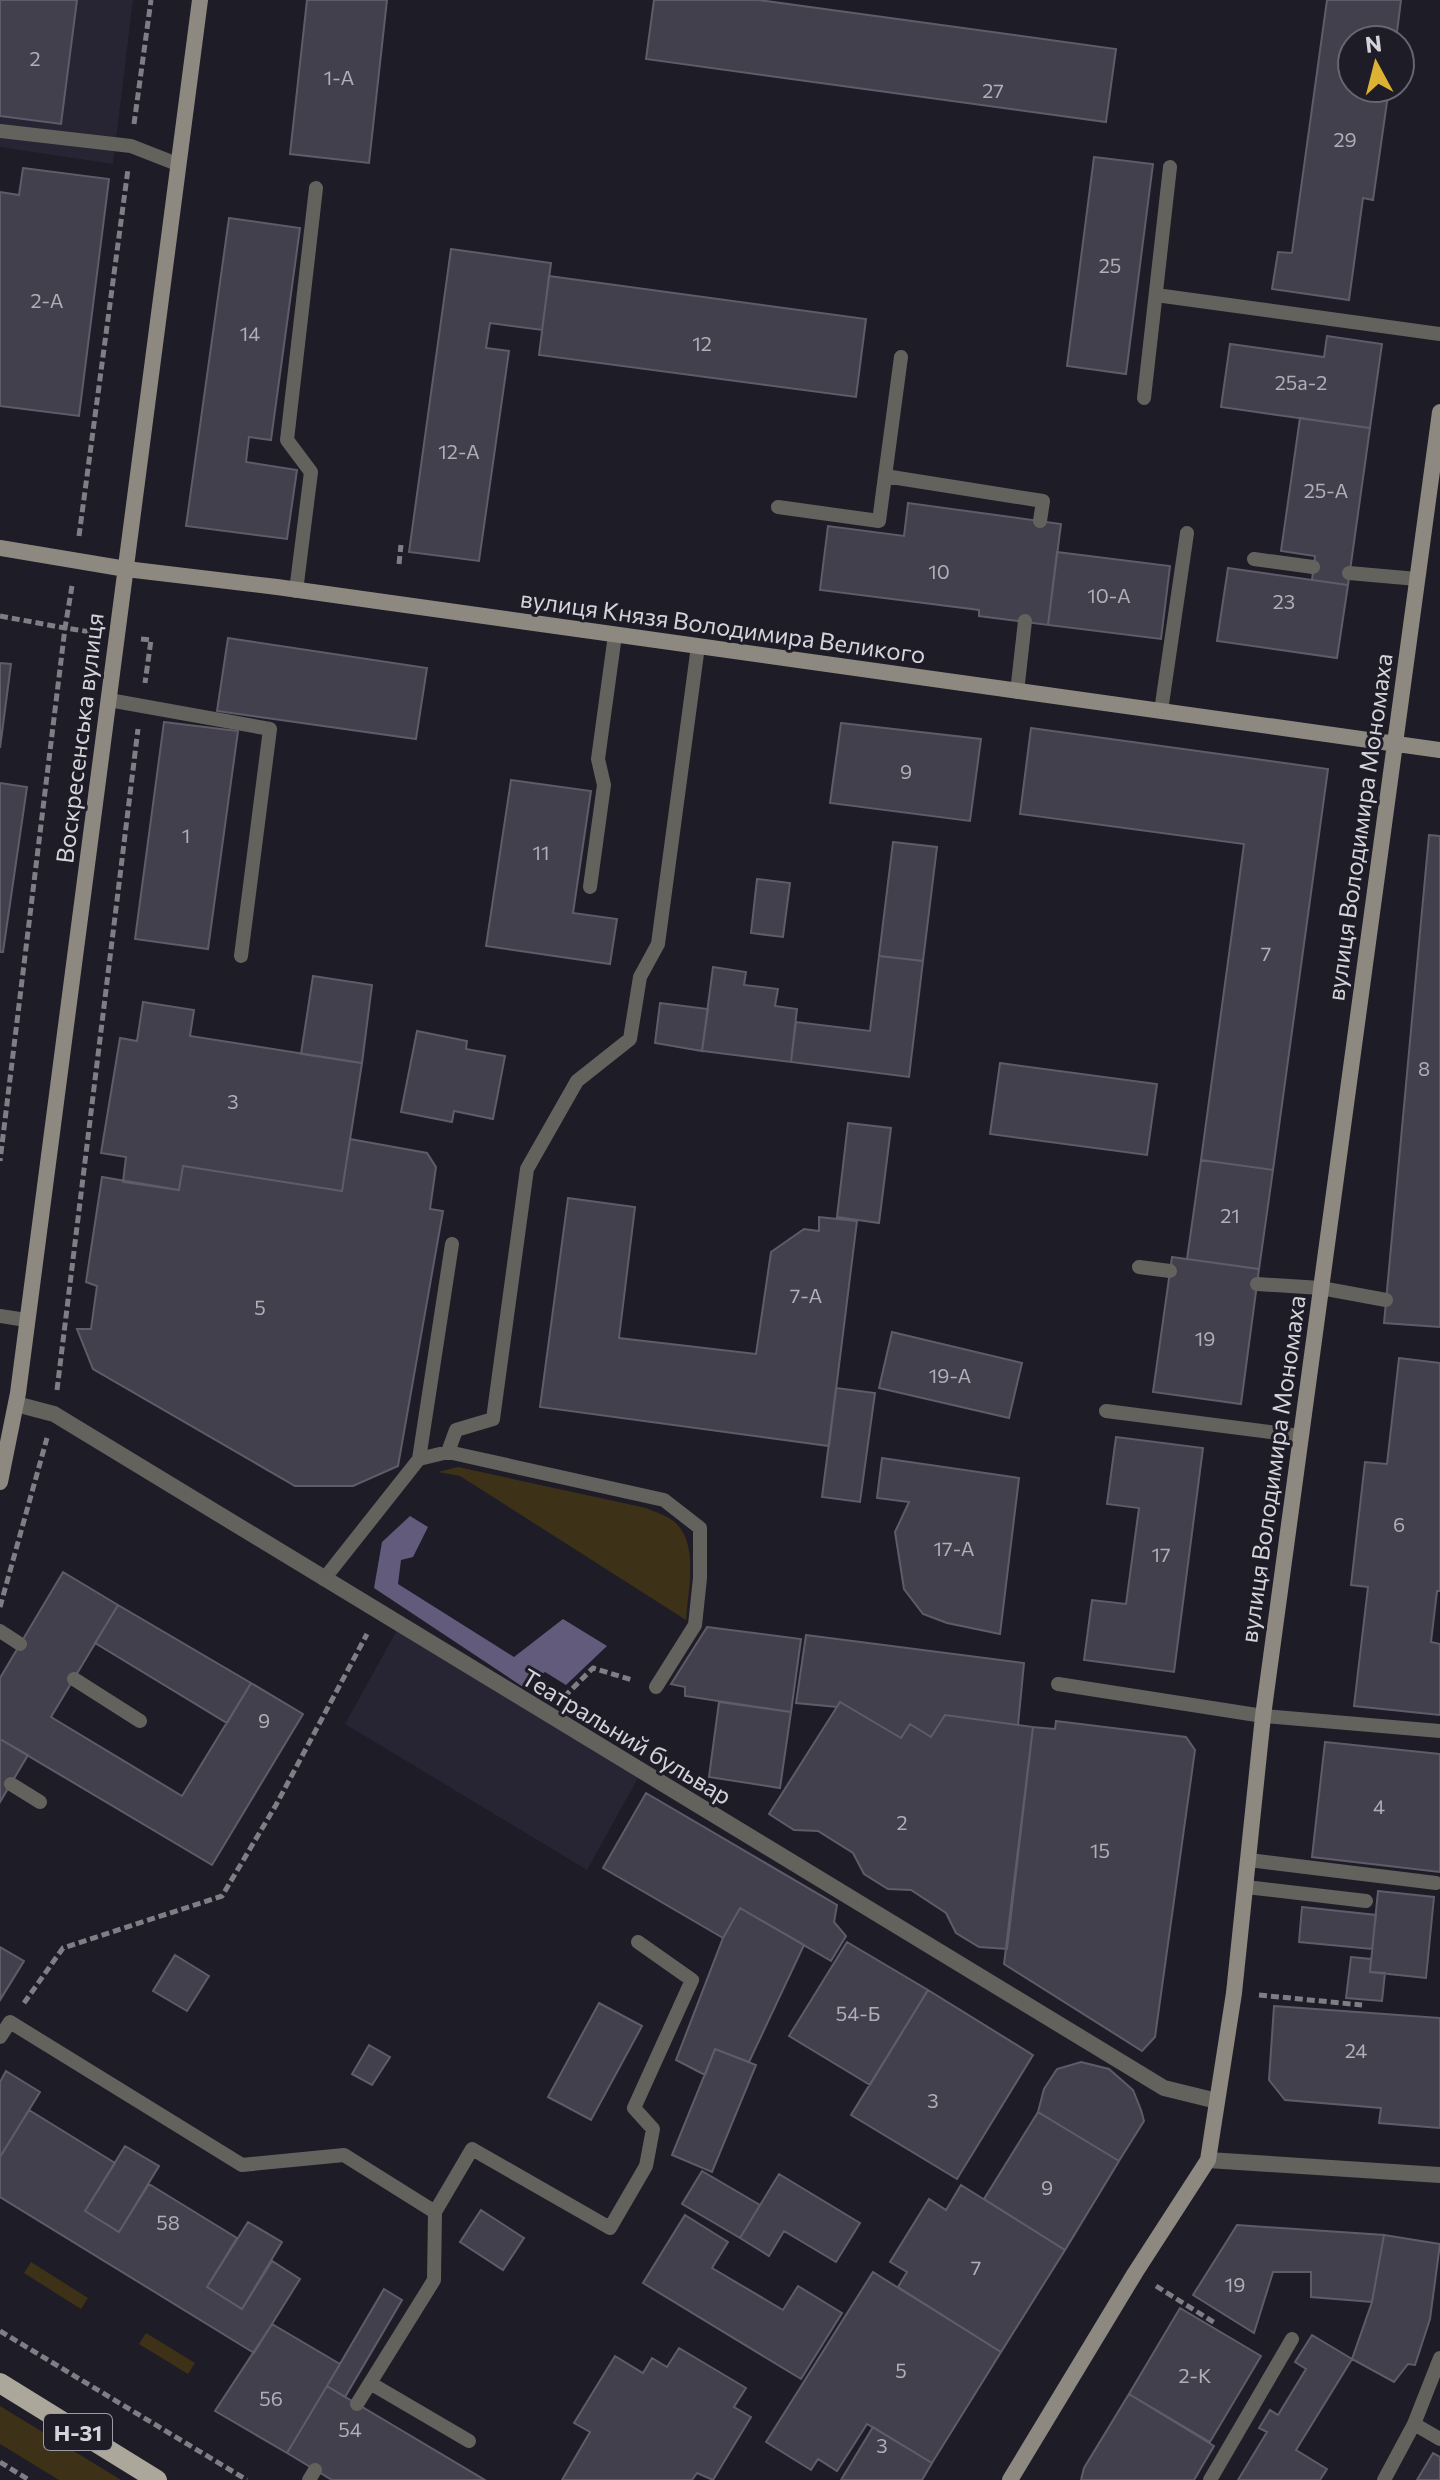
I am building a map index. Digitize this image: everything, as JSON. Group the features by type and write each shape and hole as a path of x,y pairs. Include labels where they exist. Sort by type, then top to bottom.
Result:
{"main road":[{"name":"Воскресенська вулиця","path":"0,1482 16,1404 200,0"},
{"name":"вулиця Володимира Мономаха","path":"1010,2480 1135,2273 1208,2160 1234,1993 1263,1716 1440,412"},
{"name":"вулиця Князя Володимира Великого","path":"0,548 126,569 1440,750"},
{"name":"Н-31","path":"0,2383 157,2480"}],"street":[{"name":"Театральний бульвар","path":"16,1404 54,1414 1164,2088 1217,2101"},
{"path":"1208,2160 1440,2175"}],"lane":[{"path":"0,131 131,146 177,164"},
{"path":"1144,398 1170,167"},
{"path":"296,591 311,472 287,440 316,188"},
{"path":"1156,295 1440,334"},
{"path":"778,507 879,521 901,357"},
{"path":"885,476 1043,501 1040,521"},
{"path":"1161,711 1187,533"},
{"path":"1254,559 1313,567"},
{"path":"1349,573 1417,579"},
{"path":"1017,692 1025,621"},
{"path":"590,887 604,785 598,759 615,635"},
{"path":"448,1452 456,1430 493,1419 527,1169 577,1081 630,1039 640,977 658,944 698,646"},
{"path":"109,700 270,729 241,956"},
{"path":"324,1579 419,1459 452,1244"},
{"path":"1139,1267 1170,1271"},
{"path":"1257,1284 1321,1288 1386,1300"},
{"path":"0,1316 26,1320"},
{"path":"1106,1411 1301,1436"},
{"path":"419,1459 448,1452 664,1500 700,1528 700,1578 695,1625 656,1687"},
{"path":"0,1631 20,1644"},
{"path":"74,1679 140,1721"},
{"path":"1058,1684 1263,1716 1440,1731"},
{"path":"11,1784 40,1802"},
{"path":"1249,1860 1436,1883"},
{"path":"1246,1887 1366,1901"},
{"path":"357,2404 434,2280 435,2212 472,2149 610,2228 646,2166 653,2129 634,2108 692,1980 638,1942"},
{"path":"0,2037 10,2022 242,2165 344,2155 435,2212"},
{"path":"1210,2480 1292,2339"},
{"path":"1384,2480 1416,2418 1440,2358"},
{"path":"370,2383 469,2441"},
{"path":"1416,2418 1440,2439"}],"path":[{"path":"0,1161 65,628 151,0"},
{"path":"399,564 401,545"},
{"path":"0,616 65,628"},
{"path":"0,1607 54,1414 151,640"},
{"path":"10,2022 63,1948 222,1896 276,1805 379,1612"},
{"path":"546,1715 593,1668 656,1687"},
{"path":"1234,1993 1362,2005"},
{"path":"1135,2273 1215,2323"},
{"path":"0,2331 247,2480"},
{"path":"0,2462 29,2480"}],"shaded area":[{"path":"0,0 133,0 113,164 0,147"},
{"path":"458,1467 646,1508 669,1518 679,1527 689,1550 686,1620 460,1476 438,1472"},
{"path":"410,1516 428,1527 413,1557 401,1560 398,1584 514,1657 563,1619 607,1646 566,1685 545,1672 523,1687 374,1588 382,1542"},
{"path":"397,1630 638,1778 587,1870 345,1724"},
{"path":"31,2262 88,2298 81,2309 24,2273"},
{"path":"146,2333 195,2363 188,2374 139,2344"},
{"path":"0,2406 121,2480 59,2480 0,2444"}],"building":[{"path":"0,0 77,0 61,124 0,116"},
{"path":"307,0 387,0 369,163 290,154"},
{"path":"654,0 759,0 1116,49 1106,122 646,59"},
{"path":"1327,0 1401,0 1398,24 1336,24 1336,104 1387,104 1373,200 1363,198 1349,300 1272,289 1278,252 1292,253"},
{"path":"1094,157 1153,164 1126,374 1067,366"},
{"path":"23,168 109,179 79,416 0,406 0,192 19,195"},
{"path":"229,218 300,228 271,440 249,437 246,462 297,470 287,539 186,526"},
{"path":"451,249 551,263 542,330 490,323 486,348 509,351 479,561 409,552"},
{"path":"549,276 866,319 856,397 539,355"},
{"path":"1327,336 1382,344 1370,428 1221,407 1230,344 1324,357"},
{"path":"1300,418 1370,428 1348,585 1312,580 1315,556 1281,551"},
{"path":"908,503 1061,524 1048,625 979,616 979,610 820,590 828,526 904,536"},
{"path":"1057,552 1170,566 1161,639 1048,625"},
{"path":"1228,568 1348,585 1337,658 1217,641"},
{"path":"228,638 427,668 416,739 217,711"},
{"path":"0,663 11,664 0,748"},
{"path":"164,722 238,731 208,949 135,939"},
{"path":"841,723 981,739 970,821 830,803"},
{"path":"1031,728 1328,769 1273,1170 1201,1160 1244,844 1020,814"},
{"path":"511,780 591,791 573,913 617,919 610,964 486,946"},
{"path":"0,783 27,787 3,952 0,952"},
{"path":"1429,835 1440,836 1440,1327 1384,1323"},
{"path":"893,842 937,847 923,961 879,956"},
{"path":"757,879 790,883 783,937 751,933"},
{"path":"879,956 923,961 909,1077 791,1062 796,1022 870,1031"},
{"path":"713,967 746,972 744,985 778,989 775,1006 797,1009 791,1062 702,1051"},
{"path":"313,976 372,985 362,1063 301,1054"},
{"path":"143,1002 194,1010 190,1036 362,1063 342,1191 183,1166 179,1190 123,1182 126,1157 101,1153 120,1038 137,1041"},
{"path":"660,1003 708,1009 702,1051 655,1043"},
{"path":"417,1031 467,1041 466,1049 505,1056 493,1119 454,1111 452,1122 401,1112"},
{"path":"1000,1063 1157,1084 1147,1155 990,1134"},
{"path":"848,1123 891,1128 879,1223 837,1217"},
{"path":"350,1139 427,1153 436,1167 430,1209 443,1211 398,1466 353,1486 295,1486 93,1369 77,1329 91,1329 97,1286 86,1282 102,1177 179,1190 183,1166 342,1191"},
{"path":"1201,1160 1273,1170 1259,1269 1187,1259"},
{"path":"568,1198 635,1207 619,1338 756,1354 771,1252 804,1229 819,1231 819,1217 857,1221 829,1446 540,1407"},
{"path":"1172,1257 1259,1269 1241,1404 1153,1392"},
{"path":"892,1332 1022,1363 1009,1418 879,1388"},
{"path":"1399,1358 1440,1363 1440,1591 1437,1591 1431,1642 1440,1644 1440,1715 1354,1706 1368,1587 1351,1585 1365,1462 1387,1464"},
{"path":"836,1388 875,1393 860,1502 822,1497"},
{"path":"1116,1437 1203,1448 1174,1672 1084,1660 1092,1600 1126,1604 1139,1508 1107,1504"},
{"path":"882,1458 1019,1478 1000,1634 947,1623 923,1614 904,1589 895,1532 909,1502 877,1498"},
{"path":"63,1572 118,1605 51,1717 182,1796 251,1683 303,1714 212,1865 0,1739 0,1678"},
{"path":"118,1605 251,1683 227,1723 95,1643"},
{"path":"707,1627 801,1639 791,1712 685,1696 685,1687 671,1684"},
{"path":"806,1635 1024,1663 1018,1725 945,1715 931,1737 910,1724 901,1738 840,1702 837,1707 796,1703"},
{"path":"719,1702 791,1712 780,1788 709,1777"},
{"path":"840,1702 901,1738 910,1724 931,1737 945,1715 1033,1727 1007,1949 979,1947 956,1933 946,1913 911,1890 888,1889 864,1874 853,1853 818,1831 794,1830 769,1814"},
{"path":"1056,1721 1186,1737 1195,1750 1155,2037 1142,2051 1004,1964 1033,1727 1055,1729"},
{"path":"0,1739 28,1755 0,1802"},
{"path":"1325,1742 1440,1754 1440,1872 1312,1857"},
{"path":"646,1793 837,1905 834,1922 846,1936 831,1961 740,1908 723,1938 603,1868"},
{"path":"1378,1891 1434,1897 1426,1978 1370,1972"},
{"path":"1302,1907 1376,1915 1372,1949 1299,1942"},
{"path":"740,1908 804,1945 749,2062 715,2049 705,2075 676,2060 723,1938"},
{"path":"847,1942 928,1990 870,2085 789,2036"},
{"path":"0,1947 24,1961 0,2000"},
{"path":"175,1955 209,1976 187,2011 153,1991"},
{"path":"1351,1957 1371,1959 1370,1972 1385,1973 1382,2001 1346,1998"},
{"path":"928,1990 1033,2055 957,2179 851,2115"},
{"path":"599,2003 642,2026 591,2120 548,2097"},
{"path":"1274,2006 1440,2018 1440,2128 1379,2123 1381,2108 1285,2100 1269,2080"},
{"path":"369,2045 390,2057 372,2085 352,2074"},
{"path":"715,2049 756,2065 712,2172 672,2155"},
{"path":"1081,2062 1109,2069 1133,2090 1141,2110 1144,2121 1119,2161 1038,2112 1044,2089 1057,2069"},
{"path":"6,2071 40,2092 0,2157 0,2082"},
{"path":"29,2110 115,2163 85,2211 119,2232 149,2184 237,2238 207,2287 242,2309 272,2261 300,2279 254,2353 0,2197 0,2157"},
{"path":"1038,2112 1119,2161 1065,2250 984,2199"},
{"path":"125,2146 159,2166 119,2232 85,2211"},
{"path":"702,2171 760,2205 740,2238 682,2204"},
{"path":"779,2174 860,2223 836,2262 784,2231 769,2256 740,2238"},
{"path":"961,2185 1065,2250 1001,2352 898,2287 907,2272 890,2262 929,2199 946,2210"},
{"path":"481,2210 524,2238 503,2270 460,2242"},
{"path":"685,2215 728,2242 712,2268 783,2310 798,2286 842,2313 801,2379 643,2283"},
{"path":"248,2222 282,2242 242,2309 207,2287"},
{"path":"1237,2225 1384,2235 1372,2302 1311,2297 1311,2272 1273,2272 1254,2333 1193,2295"},
{"path":"1384,2235 1440,2244 1430,2319 1415,2365 1408,2364 1394,2382 1352,2359 1372,2302"},
{"path":"873,2272 1001,2352 932,2463 867,2424 837,2471 818,2459 811,2470 766,2442"},
{"path":"384,2289 402,2300 345,2397 327,2386"},
{"path":"1180,2308 1261,2356 1210,2442 1129,2394"},
{"path":"272,2324 340,2364 287,2453 215,2411"},
{"path":"1312,2335 1352,2359 1296,2450 1327,2469 1320,2480 1238,2480 1267,2432 1259,2428 1270,2410 1278,2415 1306,2369 1295,2362"},
{"path":"679,2348 746,2388 734,2407 751,2417 713,2480 697,2473 692,2480 562,2480 590,2432 574,2423 615,2356 643,2373 652,2358 667,2367"},
{"path":"327,2386 485,2480 332,2480 287,2453"},
{"path":"1129,2394 1214,2446 1194,2480 1081,2480 1084,2468"},
{"path":"873,2427 932,2463 922,2480 841,2480"},
{"path":"1433,2453 1440,2457 1440,2480 1417,2480"}]}
